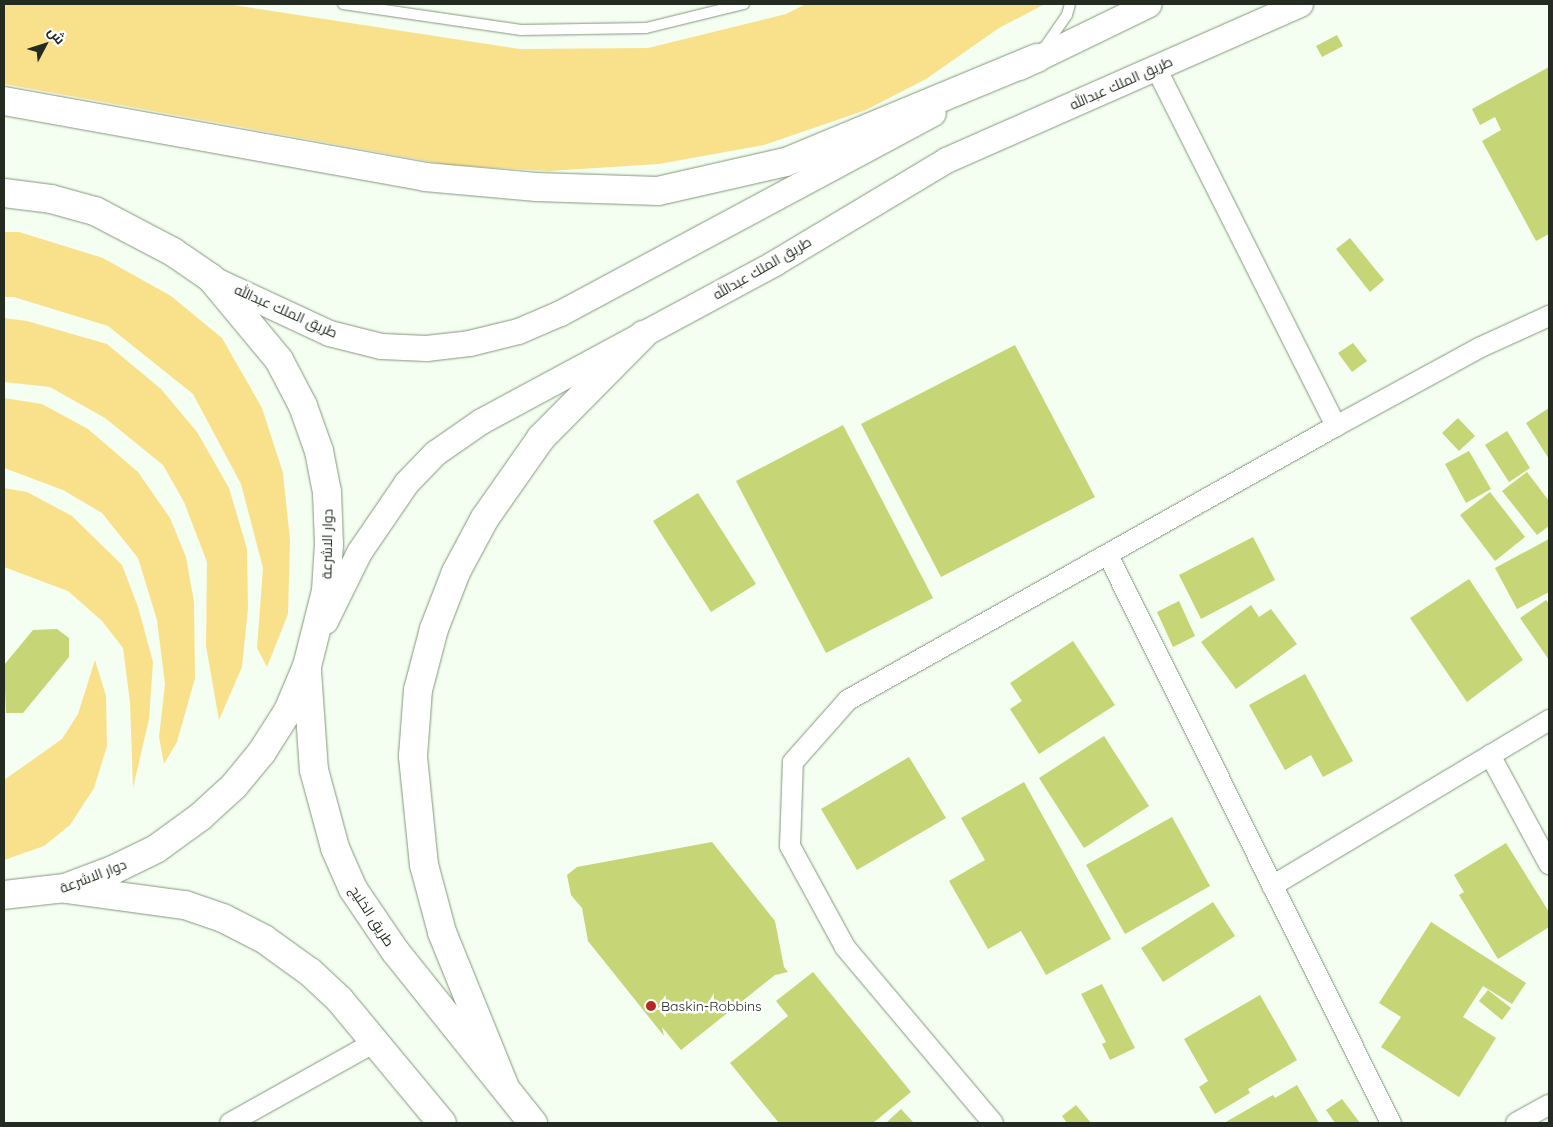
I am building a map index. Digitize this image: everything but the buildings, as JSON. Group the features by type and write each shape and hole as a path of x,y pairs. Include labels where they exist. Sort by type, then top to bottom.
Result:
{"main road":[{"path":"4,101 425,177 538,188 658,191 786,162 1037,58"},
{"name":"دوار الاشرعة","path":"4,895 53,891 156,849 200,817 227,792 262,752 288,711 311,654 326,591 329,544 327,492 319,451 303,406 279,360 211,278 166,248 95,211 51,199 6,192"},
{"path":"504,1085 442,932 424,865 413,756 418,690 434,628 456,572 485,518 541,438 643,335"},
{"name":"طريق الخليج","path":"311,654 314,770 335,848 353,889 395,951 533,1123"},
{"path":"53,891 185,905 223,918 264,939 310,972 377,1041 442,1123"}],"street":[{"name":"طريق الملك عبدالله","path":"211,278 329,333 381,346 426,348 469,343 518,331 560,313 1037,58 1149,4"},
{"name":"طريق الملك عبدالله","path":"311,654 359,552 406,483 435,453 482,421 774,263 946,160 1300,4"},
{"path":"1156,68 1336,426"},
{"path":"992,1123 845,948 790,846 793,762 848,700 1336,426 1481,347 1549,316"},
{"path":"1108,555 1391,1123"},
{"path":"1272,886 1549,720"},
{"path":"1490,755 1549,864"},
{"path":"4,909 53,891"},
{"path":"230,1123 377,1041"},
{"path":"1516,1123 1549,1105"}],"lane":[{"path":"343,4 396,8 521,30 646,28 744,4"},
{"path":"1037,58 1067,15 1070,4"}],"shaded area":[{"path":"4,4 227,4 520,49 648,48 786,14 806,4 1045,4 999,28 926,79 866,110 764,145 659,164 549,171 449,165 4,84"},
{"path":"4,232 19,232 103,258 171,296 222,338 262,408 283,473 290,540 288,614 267,667 257,648 263,568 241,484 193,394 108,326 14,297 4,297"},
{"path":"4,318 27,321 107,344 161,389 197,432 229,488 247,549 248,608 242,667 219,720 206,646 207,562 184,502 163,465 105,418 50,387 4,382"},
{"path":"4,398 42,404 88,429 138,472 170,518 186,557 194,602 195,678 177,742 164,764 159,737 165,684 157,620 138,558 102,513 63,490 4,468"},
{"path":"4,488 27,492 72,516 122,565 138,607 153,662 149,719 133,788 130,702 123,648 102,621 68,591 4,567"},
{"path":"95,660 106,696 107,746 94,788 70,825 44,846 4,860 4,780 62,739 78,714"}],"place":[{"name":"Baskin-Robbins","path":"651,1006"}]}
